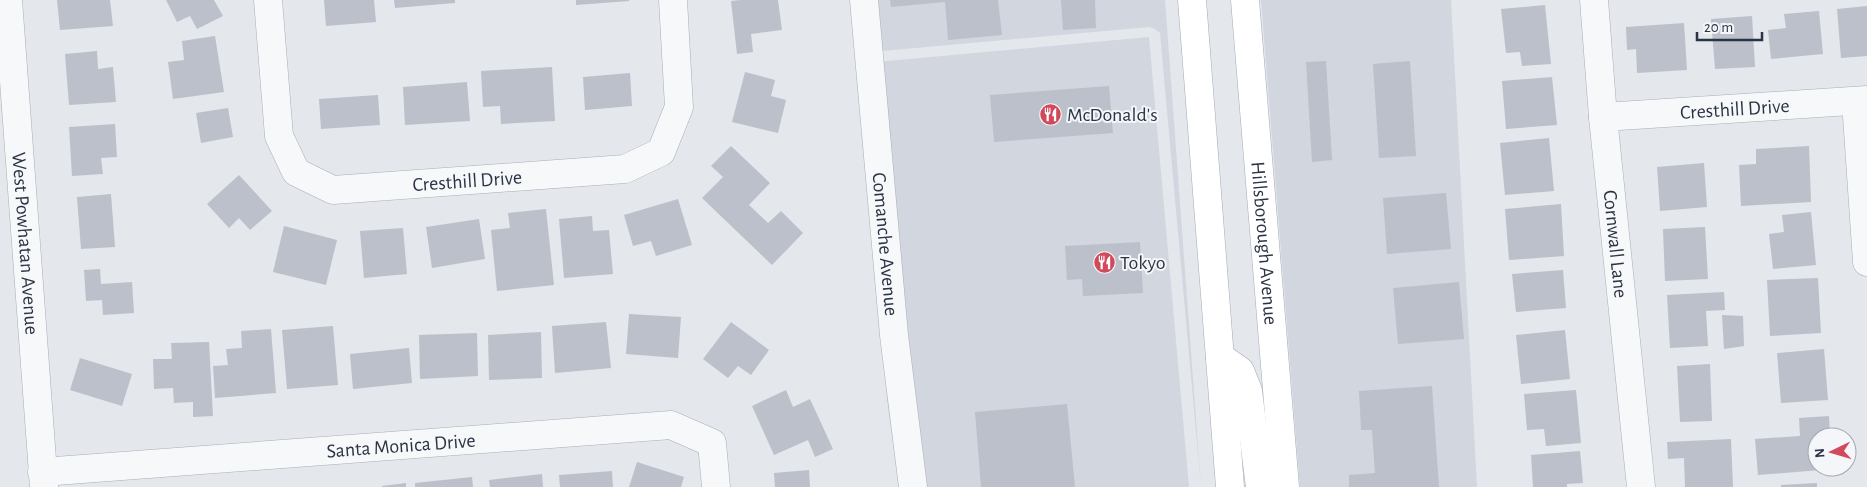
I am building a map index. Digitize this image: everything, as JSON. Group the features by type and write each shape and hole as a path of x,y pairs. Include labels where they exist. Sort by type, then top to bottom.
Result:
{"main road":[{"path":"1192,0 1230,487"},
{"name":"Hillsborough Avenue","path":"1245,0 1286,487"},
{"path":"1220,357 1240,370 1248,391 1260,487"}],"street":[{"name":"West Powhatan Avenue","path":"8,0 43,479"},
{"name":"Cresthill Drive","path":"268,0 278,136 296,172 333,190 625,169 661,152 679,107 673,0"},
{"name":"Comanche Avenue","path":"864,0 893,327 913,487"},
{"name":"Cornwall Lane","path":"1594,0 1603,117 1641,487"},
{"name":"Cresthill Drive","path":"1603,117 1861,101"},
{"path":"1861,101 1867,262"},
{"name":"Santa Monica Drive","path":"43,479 671,425 712,443 716,487"}],"shaded area":[{"path":"877,0 1165,0 1201,487 1160,33 1149,27 882,51"},
{"path":"1261,0 1451,0 1477,487 1300,487"},
{"path":"1149,37 1189,487 899,487 887,400 876,62"}],"building":[{"path":"57,0 110,0 113,26 60,30"},
{"path":"166,0 214,0 223,16 197,29 190,16 177,22"},
{"path":"324,0 374,0 376,22 326,26"},
{"path":"394,0 455,0 455,3 395,8"},
{"path":"576,0 629,0 629,1 576,5"},
{"path":"778,0 782,30 751,34 753,52 737,54 731,1"},
{"path":"890,0 998,0 1002,35 948,40 945,2 891,7"},
{"path":"1061,0 1095,0 1096,28 1063,30"},
{"path":"1545,5 1551,64 1522,66 1520,52 1506,53 1501,9"},
{"path":"1867,6 1867,56 1841,58 1837,9"},
{"path":"1819,11 1823,54 1771,59 1768,30 1786,28 1784,14"},
{"path":"1752,16 1755,67 1715,69 1711,19"},
{"path":"1684,23 1687,70 1637,73 1636,49 1627,50 1626,27"},
{"path":"215,36 224,92 173,99 168,62 184,60 182,41"},
{"path":"97,51 98,69 113,67 116,102 69,105 65,54"},
{"path":"1326,61 1332,160 1312,162 1306,62"},
{"path":"1410,61 1416,156 1379,158 1373,64"},
{"path":"552,67 555,121 501,124 500,106 483,107 481,71"},
{"path":"745,72 775,80 771,96 786,100 778,133 732,122"},
{"path":"630,73 632,106 585,110 583,77"},
{"path":"1552,77 1557,125 1506,129 1502,81"},
{"path":"467,82 470,121 405,125 403,87"},
{"name":"McDonald's","path":"1109,86 1113,133 994,142 990,95"},
{"path":"378,95 380,125 321,129 319,99"},
{"path":"228,108 233,137 201,143 196,113"},
{"path":"115,124 117,157 101,158 103,174 72,176 69,127"},
{"path":"1549,138 1554,191 1505,195 1500,143"},
{"path":"731,146 770,183 749,205 768,223 781,211 803,233 772,265 702,198 723,177 711,166"},
{"path":"1809,146 1811,202 1741,206 1739,165 1756,164 1756,149"},
{"path":"1704,163 1707,207 1660,211 1657,167"},
{"path":"239,175 272,211 250,230 239,218 229,228 207,204"},
{"path":"1446,193 1451,249 1387,254 1383,198"},
{"path":"111,194 115,247 81,249 77,197"},
{"path":"678,199 692,245 656,256 651,241 633,246 624,215"},
{"path":"1561,204 1564,256 1509,260 1505,209"},
{"path":"546,209 554,285 497,291 491,230 510,228 508,213"},
{"path":"1811,212 1816,265 1773,269 1769,234 1784,232 1782,215"},
{"path":"592,216 593,231 609,230 613,274 564,278 559,219"},
{"path":"479,219 485,259 432,268 426,227"},
{"path":"284,226 337,240 326,285 273,272"},
{"path":"1705,227 1708,279 1665,281 1663,229"},
{"path":"403,228 407,274 364,278 360,231"},
{"name":"Tokyo","path":"1140,242 1143,293 1083,296 1082,279 1067,280 1065,246"},
{"path":"100,269 101,284 132,282 134,313 103,315 102,300 86,301 84,270"},
{"path":"1563,270 1566,308 1516,312 1512,274"},
{"path":"1818,278 1821,333 1770,336 1767,280"},
{"path":"1459,282 1464,339 1398,344 1393,288"},
{"path":"1724,292 1725,310 1706,311 1708,346 1670,348 1667,295"},
{"path":"629,314 681,317 678,358 626,354"},
{"path":"1722,315 1743,316 1744,346 1724,349"},
{"path":"606,322 611,368 555,373 552,326"},
{"path":"731,322 769,350 751,375 738,366 728,378 703,359"},
{"path":"333,326 338,385 287,389 282,330"},
{"path":"271,329 276,393 215,398 213,366 228,365 226,349 242,348 241,331"},
{"path":"1565,330 1570,379 1521,384 1516,335"},
{"path":"541,332 542,378 489,380 488,335"},
{"path":"477,333 478,376 420,379 419,335"},
{"path":"209,342 213,416 193,417 193,402 174,403 173,388 154,389 153,359 172,359 171,343"},
{"path":"409,348 412,383 353,389 350,354"},
{"path":"1824,349 1828,400 1781,403 1777,353"},
{"path":"80,358 132,374 122,406 70,390"},
{"path":"1710,364 1712,421 1680,422 1677,366"},
{"path":"1432,386 1439,487 1349,487 1349,475 1375,473 1372,430 1361,430 1359,391"},
{"path":"786,390 793,407 810,399 833,449 815,457 808,440 774,455 752,406"},
{"path":"1576,390 1581,443 1546,446 1544,429 1527,430 1524,394"},
{"path":"1067,404 1075,487 981,487 975,412"},
{"path":"1829,416 1830,427 1807,427 1807,471 1758,475 1755,439 1800,436 1799,418"},
{"path":"1731,439 1733,487 1685,487 1684,458 1668,459 1667,442"},
{"path":"1580,451 1583,483 1567,484 1567,487 1533,487 1531,455"},
{"path":"637,462 684,477 681,487 629,487"},
{"path":"809,470 810,487 775,487 774,473"},
{"path":"612,471 613,487 560,487 559,475"},
{"path":"542,474 543,487 490,487 489,480"},
{"path":"472,477 473,487 415,487 415,483"},
{"path":"406,483 406,487 382,487 382,486"},
{"path":"1817,483 1817,487 1781,487 1781,485"}],"place":[{"name":"McDonald's","path":"1051,114"},
{"name":"Tokyo","path":"1104,262"}]}
